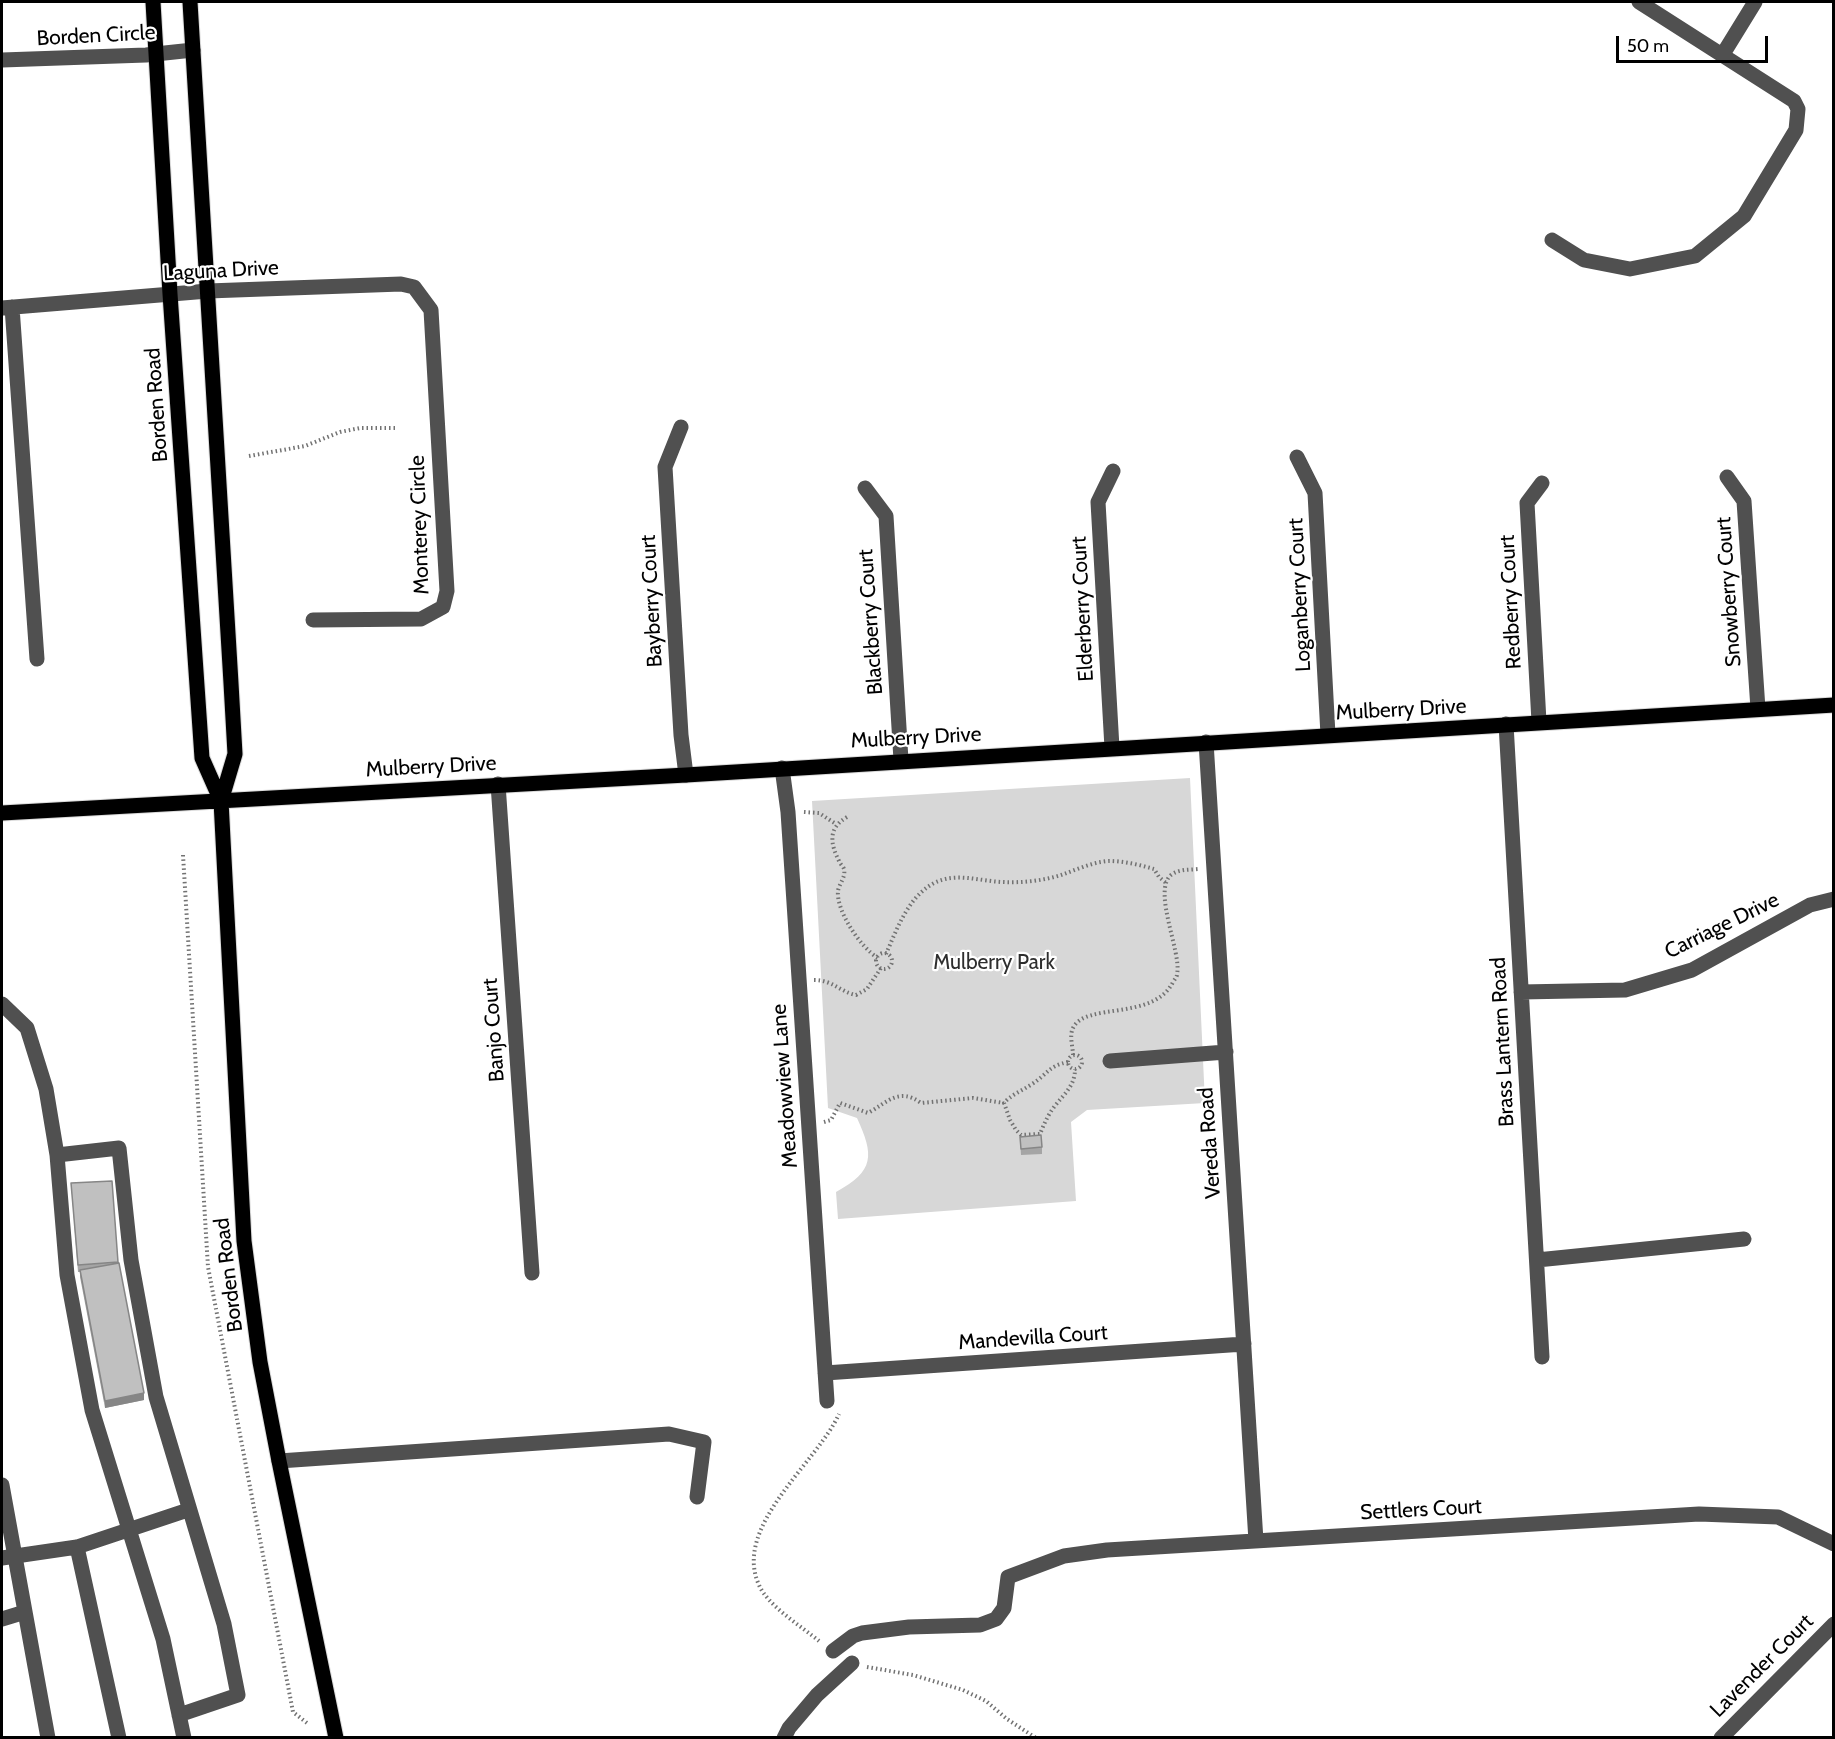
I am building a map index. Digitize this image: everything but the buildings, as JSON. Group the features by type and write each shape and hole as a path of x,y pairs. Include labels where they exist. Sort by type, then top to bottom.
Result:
{"main road":[{"name":"Borden Road","path":"153,2 170,294 202,758 221,801"},
{"name":"Borden Road","path":"190,2 235,754 221,801 244,1242 260,1362 336,1737"},
{"name":"Mulberry Drive","path":"2,813 686,775 901,760 1833,705"}],"street":[{"path":"1552,240 1584,260 1630,269 1695,256 1744,216 1796,130 1798,109 1794,101 1639,2"},
{"path":"1723,54 1755,2"},
{"name":"Borden Circle","path":"2,60 157,54 193,50"},
{"name":"Laguna Drive","path":"7,307 208,291 401,284 414,287 431,310"},
{"path":"7,307 37,659"},
{"name":"Monterey Circle","path":"313,620 421,619 443,607 447,591 431,310"},
{"name":"Bayberry Court","path":"681,427 665,467 681,735 686,775"},
{"name":"Loganberry Court","path":"1297,457 1314,493 1328,735"},
{"name":"Elderberry Court","path":"1112,748 1098,501 1113,471"},
{"name":"Snowberry Court","path":"1727,477 1744,501 1758,709"},
{"name":"Redberry Court","path":"1539,722 1527,503 1542,483"},
{"name":"Blackberry Court","path":"865,488 886,516 901,760"},
{"name":"Brass Lantern Road","path":"1506,724 1542,1357"},
{"name":"Vereda Road","path":"1206,742 1256,1541"},
{"name":"Meadowview Lane","path":"782,768 788,812 825,1373 833,1402"},
{"name":"Banjo Court","path":"498,784 532,1273"},
{"name":"Carriage Drive","path":"1521,992 1625,990 1692,970 1810,905 1833,899"},
{"path":"2,1004 27,1028 46,1089 57,1155 67,1275 92,1410 163,1639 184,1737"},
{"path":"1110,1060 1226,1052"},
{"path":"57,1155 120,1148 131,1260 156,1396 188,1510 224,1624 238,1695 179,1715"},
{"path":"1537,1260 1744,1239"},
{"name":"Mandevilla Court","path":"825,1373 1244,1344"},
{"path":"279,1461 669,1434 704,1442 697,1497"},
{"path":"2,1485 7,1557 25,1612 48,1737"},
{"path":"7,1557 77,1548 188,1510"},
{"name":"Settlers Court","path":"833,1652 853,1636 862,1633 909,1627 980,1625 996,1618 1004,1608 1008,1577 1064,1556 1107,1550 1699,1514 1778,1517 1833,1544"},
{"path":"77,1548 119,1737"},
{"path":"2,1619 25,1612"},
{"name":"Lavender Court","path":"1721,1737 1833,1624"},
{"path":"784,1737 817,1695 852,1663"}],"path":[{"path":"249,456 305,446 360,428 397,428"},
{"path":"788,812 819,813 836,824"},
{"path":"847,817 836,824 832,832 833,843 844,869 844,876 838,889 838,903 848,922 870,953 878,958"},
{"path":"183,855 208,1267 293,1712 307,1723"},
{"path":"886,954 901,922 916,898 932,885 946,878 1032,882 1108,861 1131,863 1154,869 1167,883"},
{"path":"1004,1103 1011,1095 1034,1084 1051,1067 1068,1062 1073,1055 1071,1035 1073,1027 1078,1022 1098,1013 1143,1006 1157,1001 1171,987 1178,972 1168,924 1167,883 1172,874 1179,871 1214,868"},
{"path":"881,954 886,954 891,959 891,964 886,969 877,965 881,954"},
{"path":"799,981 818,980 833,983 847,994 856,995 867,989 881,968"},
{"path":"1073,1055 1078,1056 1082,1061 1075,1069"},
{"path":"1068,1062 1069,1066 1075,1069"},
{"path":"1004,1103 1010,1120 1021,1135 1040,1134 1047,1116 1071,1088 1075,1069"},
{"path":"809,1126 831,1120 840,1104 868,1113 898,1095 910,1095 921,1103 973,1098 1004,1103"},
{"path":"833,1402 840,1413 832,1430 770,1512 759,1533 753,1561 759,1586 776,1607 833,1652"},
{"path":"852,1663 886,1672 913,1675 963,1690 986,1701 1007,1719 1036,1737"}],"green space":[{"name":"Mulberry Park","path":"1190,778 1205,1103 1087,1110 1071,1122 1076,1201 838,1219 836,1192 858,1177 868,1161 868,1152 857,1118 828,1108 812,801"}]}
